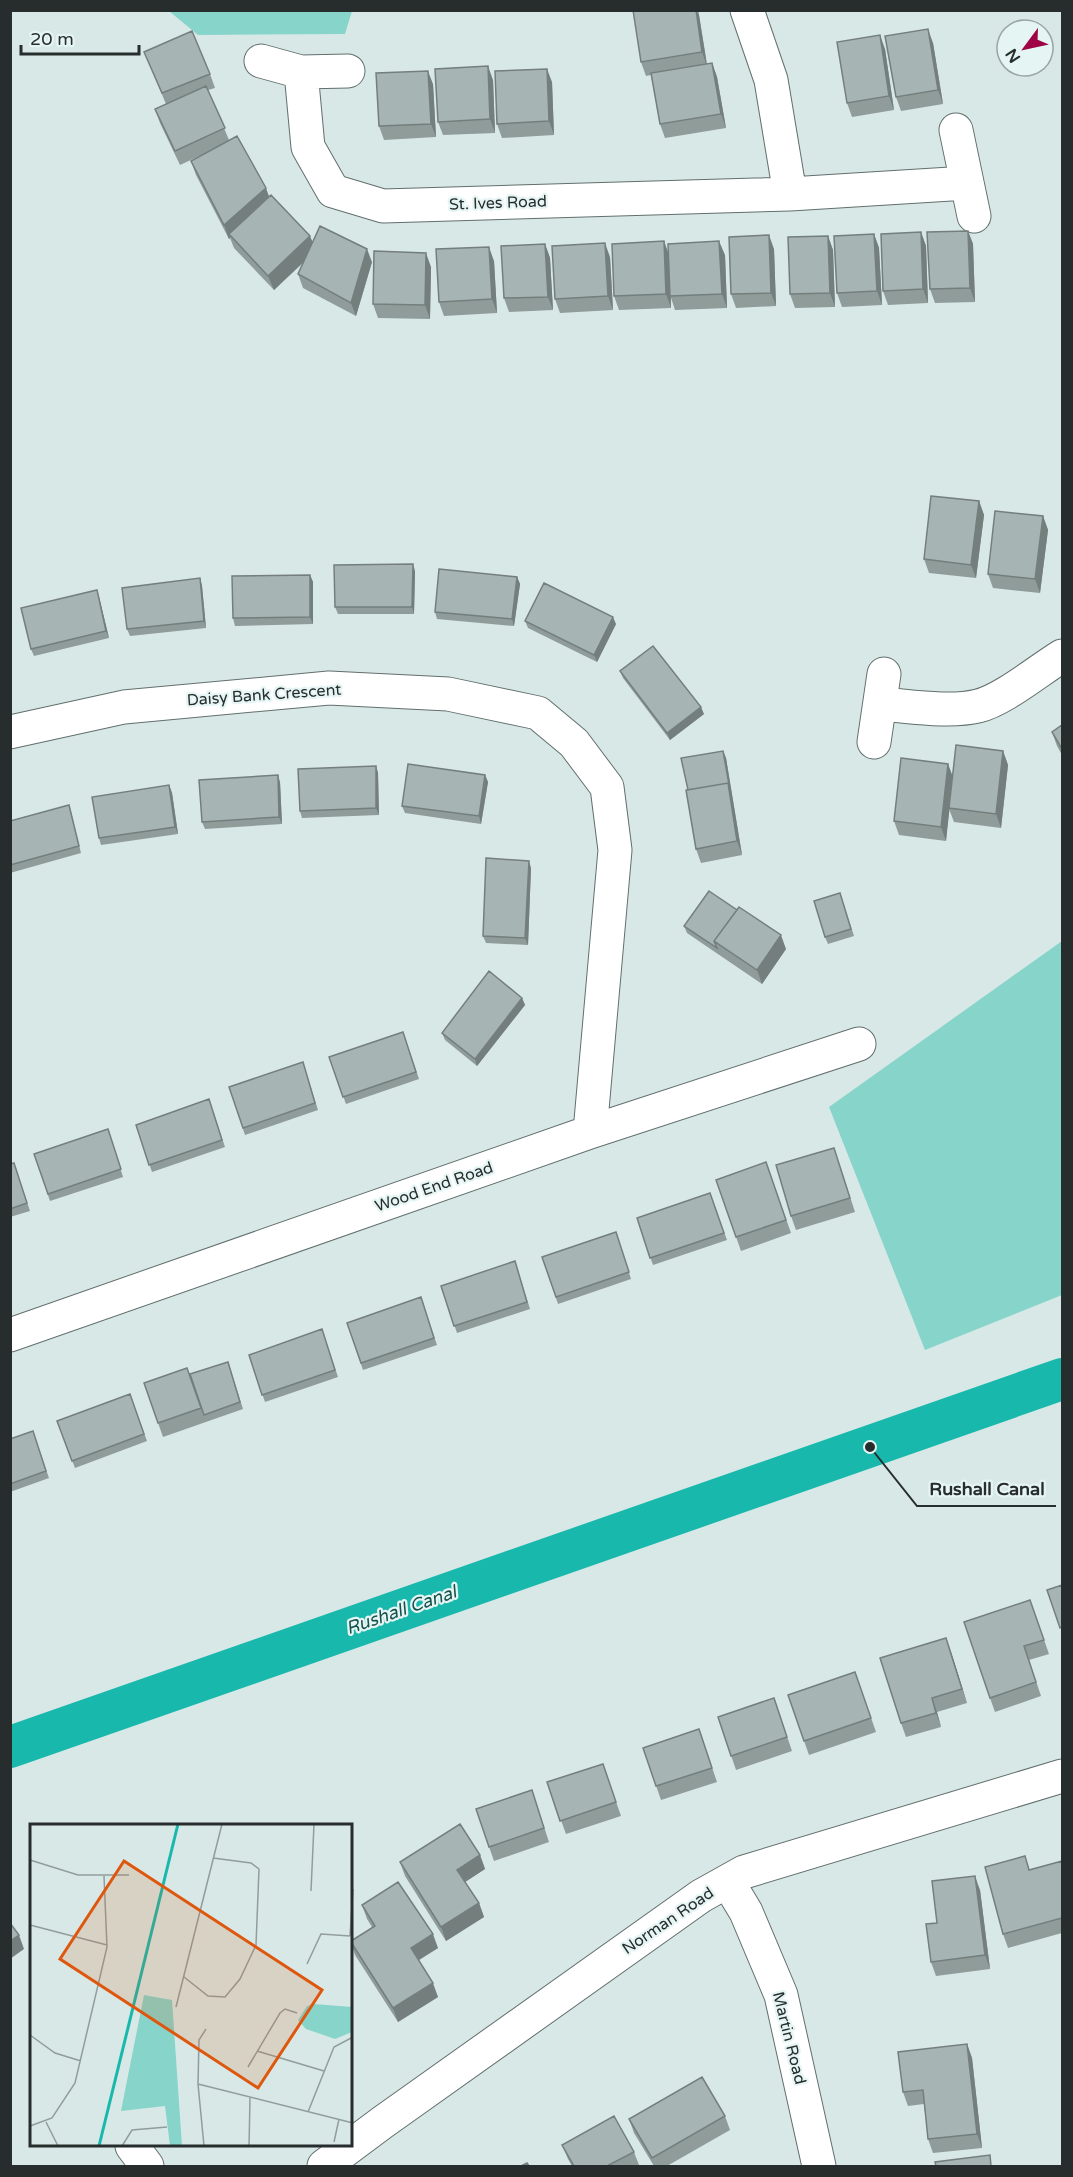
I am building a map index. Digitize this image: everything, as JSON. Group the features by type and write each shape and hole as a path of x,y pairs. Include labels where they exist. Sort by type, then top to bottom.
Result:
{"street":[{"path":"747,10 771,80 790,194"},
{"path":"261,61 301,72 348,71"},
{"name":"St. Ives Road","path":"301,72 308,147 333,190 383,206 790,194 967,183"},
{"path":"956,130 974,216"},
{"path":"873,742 882,689 945,708 978,706 1000,697 1062,656"},
{"name":"Daisy Bank Crescent","path":"10,732 124,706 329,687 448,694 538,713 574,743 607,787 615,850 590,1132"},
{"name":"Wood End Road","path":"10,1335 590,1132 859,1044"},
{"name":"Norman Road","path":"352,2145 701,1896 744,1872 1062,1776"},
{"name":"Martin Road","path":"728,1882 746,1912 781,1995 819,2166"},
{"path":"133,2147 147,2166"},
{"name":"Norman Road","path":"324,2166 349,2147"}],"shaded area":[{"path":"169,11 352,11 345,34 198,35"},
{"path":"1062,941 1062,1295 925,1350 829,1107"}],"building":[{"path":"633,10 696,10 702,52 641,62"},
{"path":"928,29 938,90 896,97 885,36"},
{"path":"192,31 210,74 162,93 144,52"},
{"path":"880,35 889,96 847,103 837,42"},
{"path":"712,63 721,114 660,124 651,73"},
{"path":"488,66 490,119 438,122 435,69"},
{"path":"547,69 549,121 497,124 495,71"},
{"path":"428,71 431,124 379,126 376,73"},
{"path":"206,86 225,128 175,151 155,109"},
{"path":"237,136 266,188 224,225 191,161"},
{"path":"271,195 310,236 268,276 229,234"},
{"path":"320,226 367,249 351,303 298,274"},
{"path":"968,231 970,288 930,289 927,232"},
{"path":"921,232 923,289 883,291 881,234"},
{"path":"874,234 877,291 837,293 834,236"},
{"path":"769,235 771,293 731,294 729,237"},
{"path":"828,236 830,293 790,294 788,237"},
{"path":"664,241 666,294 614,296 612,244"},
{"path":"719,241 722,294 670,296 668,244"},
{"path":"605,243 608,296 555,299 552,246"},
{"path":"545,244 548,297 504,298 501,246"},
{"path":"489,247 492,299 439,302 436,249"},
{"path":"374,251 426,253 425,305 373,304"},
{"path":"931,496 979,501 971,565 924,559"},
{"path":"995,511 1043,516 1035,579 988,574"},
{"path":"413,564 412,607 335,607 334,565"},
{"path":"439,569 517,577 512,619 435,612"},
{"path":"310,575 310,617 233,618 232,576"},
{"path":"200,578 204,621 127,629 122,588"},
{"path":"544,583 613,617 594,655 525,621"},
{"path":"97,590 106,631 31,649 21,608"},
{"path":"653,646 701,707 667,733 620,671"},
{"path":"1062,725 1062,749 1052,732"},
{"path":"956,745 1003,751 996,814 949,808"},
{"path":"723,751 730,790 728,783 688,790 681,758"},
{"path":"901,758 948,764 941,827 894,821"},
{"path":"408,764 485,775 479,816 402,806"},
{"path":"376,766 376,808 300,811 298,769"},
{"path":"278,775 279,817 202,822 199,780"},
{"path":"728,783 737,841 696,849 686,790"},
{"path":"169,785 175,827 99,838 92,797"},
{"path":"69,805 79,846 10,865 10,821"},
{"path":"486,858 529,861 525,938 483,936"},
{"path":"709,891 737,910 714,941 717,948 684,926"},
{"path":"840,893 851,929 825,937 814,901"},
{"path":"739,907 781,935 757,970 714,941"},
{"path":"489,971 522,998 475,1059 442,1033"},
{"path":"403,1032 416,1072 343,1097 329,1057"},
{"path":"303,1062 315,1103 243,1128 229,1087"},
{"path":"209,1099 222,1140 149,1165 136,1125"},
{"path":"108,1129 121,1169 48,1194 34,1154"},
{"path":"834,1148 850,1198 791,1216 776,1165"},
{"path":"766,1162 786,1220 736,1237 716,1180"},
{"path":"14,1163 27,1203 10,1209 10,1164"},
{"path":"710,1193 724,1233 650,1258 637,1218"},
{"path":"616,1232 629,1272 556,1297 542,1257"},
{"path":"515,1261 527,1302 454,1326 441,1286"},
{"path":"421,1297 434,1338 361,1363 347,1323"},
{"path":"322,1329 335,1370 262,1395 249,1355"},
{"path":"228,1362 240,1402 204,1415 190,1374"},
{"path":"187,1368 201,1408 158,1423 144,1383"},
{"path":"130,1394 144,1434 72,1461 57,1421"},
{"path":"33,1431 46,1471 10,1484 10,1439"},
{"path":"1062,1585 1062,1627 1060,1628 1047,1590"},
{"path":"1030,1600 1044,1640 1024,1646 1036,1682 990,1698 964,1622"},
{"path":"946,1638 962,1689 932,1698 936,1713 901,1723 880,1658"},
{"path":"855,1672 871,1718 804,1741 788,1695"},
{"path":"774,1698 787,1737 731,1756 718,1717"},
{"path":"699,1729 712,1768 656,1786 643,1748"},
{"path":"603,1764 616,1802 560,1821 547,1782"},
{"path":"532,1790 544,1828 489,1847 476,1809"},
{"path":"460,1824 480,1855 457,1870 479,1903 441,1927 400,1862"},
{"path":"1025,1856 1029,1870 1062,1861 1062,1918 1003,1934 985,1867"},
{"path":"975,1876 985,1955 931,1962 926,1924 937,1923 932,1881"},
{"path":"398,1882 433,1934 411,1948 433,1983 393,2008 352,1944 352,1940 375,1926 362,1905"},
{"path":"10,1923 19,1935 10,1941"},
{"path":"967,2044 977,2134 928,2139 923,2090 903,2092 898,2052"},
{"path":"702,2077 725,2116 652,2158 629,2119"},
{"path":"614,2116 634,2152 607,2166 574,2166 562,2145"},
{"path":"990,2155 991,2166 936,2166 935,2162"}],"waterway":[{"name":"Rushall Canal","path":"10,1747 1062,1379"}],"place":[{"name":"Rushall Canal","path":"870,1447"}]}
